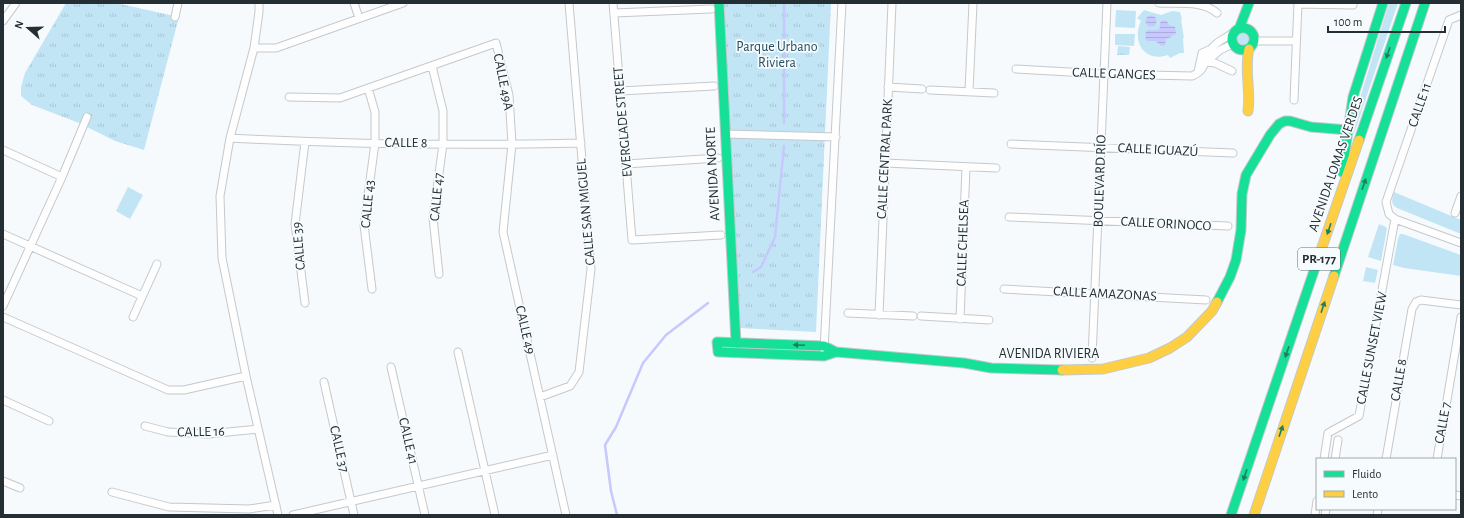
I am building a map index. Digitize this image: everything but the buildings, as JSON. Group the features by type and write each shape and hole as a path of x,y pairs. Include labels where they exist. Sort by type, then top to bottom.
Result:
{"main road":[{"name":"AVENIDA NORTE","path":"719,3 724,134 736,343"},
{"path":"1249,3 1232,41 1236,47 1246,78 1250,84"},
{"path":"1248,111 1250,84 1248,58 1254,36 1250,30 1249,18 1252,3"},
{"path":"1334,214 1354,97 1383,3"},
{"name":"AVENIDA LOMAS VERDES","path":"1232,515 1406,3"},
{"name":"PR-177","path":"1254,515 1426,3"},
{"path":"1236,31 1243,28 1250,30"},
{"path":"1236,47 1242,50 1252,45"},
{"name":"AVENIDA RIVIERA","path":"836,352 824,356 718,352 717,342 824,346 836,352 964,363 991,368 1103,369 1149,358 1170,348 1187,336 1212,311 1221,296 1236,260 1241,230 1242,194 1246,175 1270,135 1279,124 1285,121 1290,121 1311,127 1348,130"}],"street":[{"path":"3,21 16,3"},
{"path":"175,17 178,3"},
{"path":"259,3 260,12 254,48 230,138 220,196 222,258 246,376 278,515"},
{"path":"354,3 359,18"},
{"path":"254,48 276,48 402,3"},
{"name":"CALLE SAN MIGUEL","path":"540,397 570,386 579,372 591,269 569,3"},
{"name":"EVERGLADE STREET","path":"613,3 632,240 721,235"},
{"path":"824,356 842,3"},
{"name":"CALLE CENTRAL PARK","path":"879,315 892,3"},
{"path":"969,91 973,3"},
{"name":"BOULEVARD RÍO","path":"1092,358 1107,3"},
{"path":"1159,3 1203,5 1217,12"},
{"path":"1294,100 1298,3 1353,5"},
{"path":"614,12 711,9"},
{"name":"CALLE 11","path":"1395,218 1389,214 1386,202 1450,20 1461,16"},
{"path":"1198,73 1202,70 1211,50 1219,41 1236,31"},
{"path":"1252,45 1296,41"},
{"name":"CALLE 49A","path":"432,66 496,43 509,95 512,144"},
{"path":"1206,62 1220,50 1236,47"},
{"path":"1198,73 1202,53 1211,50"},
{"path":"1206,62 1215,63 1232,71"},
{"path":"289,97 340,98 432,66"},
{"name":"CALLE 47","path":"432,66 443,111 443,144 433,218 439,274"},
{"name":"CALLE GANGES","path":"1016,69 1186,77 1198,73"},
{"path":"620,91 714,86"},
{"path":"888,87 994,93"},
{"name":"CALLE 43","path":"368,88 375,112 374,143 364,225 372,289"},
{"path":"3,306 62,177 87,117"},
{"path":"724,134 836,137"},
{"name":"CALLE 8","path":"230,138 305,142 443,144 581,143"},
{"name":"CALLE 39","path":"305,142 295,224 305,304"},
{"name":"CALLE 49","path":"512,144 503,232 554,455 566,515"},
{"name":"CALLE IGUAZÚ","path":"1012,144 1233,153"},
{"path":"3,150 62,177"},
{"path":"626,164 718,158"},
{"path":"885,163 996,168"},
{"name":"CALLE CHELSEA","path":"960,319 966,167"},
{"path":"1455,213 1461,196"},
{"name":"CALLE ORINOCO","path":"1009,217 1228,226"},
{"path":"1395,218 1461,243"},
{"name":"CALLE SUNSET VIEW","path":"1324,458 1328,433 1359,416 1395,218"},
{"path":"3,234 142,296"},
{"path":"132,317 157,264"},
{"name":"CALLE AMAZONAS","path":"1004,289 1206,300"},
{"name":"CALLE 8","path":"1386,458 1412,309 1416,302 1421,300 1461,305"},
{"path":"848,313 913,316"},
{"path":"921,316 989,320"},
{"path":"3,317 168,390 184,390 246,376"},
{"name":"CALLE 7","path":"1437,458 1461,317"},
{"path":"458,352 495,515"},
{"name":"CALLE 41","path":"390,367 425,515"},
{"name":"CALLE 37","path":"324,382 354,515"},
{"path":"3,400 50,420"},
{"name":"CALLE 16","path":"145,426 168,432 208,434 258,429"},
{"path":"1335,458 1338,440"},
{"path":"293,515 554,455"},
{"path":"3,481 20,488"},
{"path":"112,492 169,507 249,509 276,505"}],"green space":[{"path":"66,3 116,3 179,17 144,150 115,141 79,123 32,105 21,96 21,87 25,73"},
{"name":"Parque Urbano Riviera","path":"724,3 831,3 816,332 739,328 730,186"},
{"path":"1389,3 1398,3 1353,137 1360,98"},
{"path":"1116,10 1136,11 1135,28 1115,27"},
{"path":"1144,10 1161,15 1172,11 1180,12 1184,38 1184,53 1180,53 1170,58 1168,55 1160,57 1153,56 1142,49 1138,36 1138,29 1141,21 1137,18"},
{"path":"1243,31 1250,36 1251,39 1246,46 1243,47 1236,42 1235,39 1240,32"},
{"path":"1115,34 1135,34 1134,46 1115,45"},
{"path":"1118,46 1130,47 1129,55 1117,55"},
{"path":"128,187 143,195 130,219 116,211"},
{"path":"1394,192 1461,220 1461,234 1397,208 1392,203"},
{"path":"1379,224 1387,229 1381,261 1368,257"},
{"path":"1400,234 1461,255 1461,276 1404,268 1393,265"},
{"path":"1366,267 1378,270 1375,283 1363,281"}],"water":[{"path":"1151,15 1155,17 1157,21 1155,25 1151,27 1147,25 1145,21 1147,17"},
{"path":"1162,20 1167,21 1169,25 1175,27 1176,32 1175,36 1174,34 1166,39 1165,45 1162,46 1156,41 1147,41 1145,38 1147,36 1145,36 1148,30 1158,30"}],"waterway":[{"path":"784,3 784,123"},
{"path":"753,272 761,267 775,237 784,146"},
{"path":"617,515 611,491 605,445 616,427 643,363 666,335 708,303"}],"traffic: fast":[{"path":"719,3 736,343"},
{"path":"1239,29 1249,3"},
{"path":"1342,172 1353,97 1383,3"},
{"path":"1359,140 1406,3"},
{"path":"1334,276 1425,3"},
{"path":"1243,28 1251,31 1254,39 1251,47 1243,50 1235,47 1232,39 1235,31 1243,28"},
{"path":"1217,302 1230,277 1236,260 1241,230 1242,194 1246,175 1270,135 1279,124 1285,121 1311,127 1348,130"},
{"path":"1231,515 1319,256"},
{"path":"836,352 824,346 717,342 718,352 824,356 836,352 964,363 991,368 1062,370"}],"traffic: slow":[{"path":"1248,111 1249,95 1247,64 1249,49"},
{"path":"1319,256 1359,140"},
{"path":"1254,515 1334,276"},
{"path":"1062,370 1103,369 1149,358 1170,348 1187,337 1212,311 1217,302"}]}
